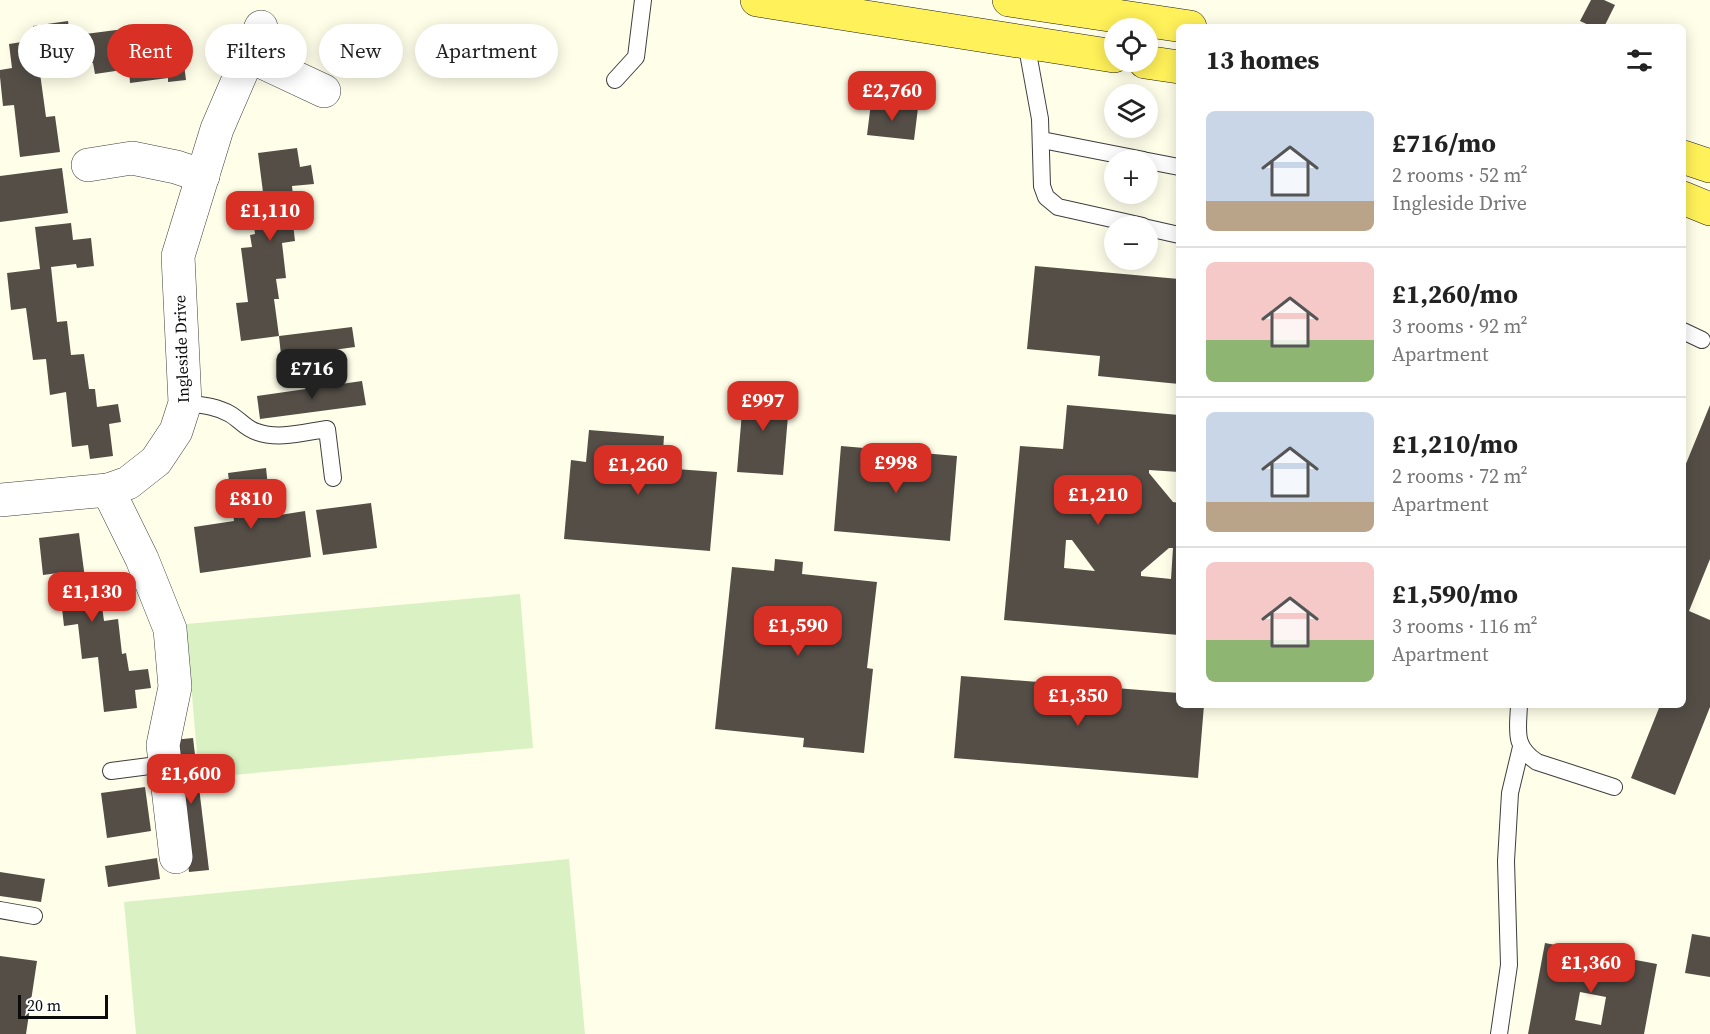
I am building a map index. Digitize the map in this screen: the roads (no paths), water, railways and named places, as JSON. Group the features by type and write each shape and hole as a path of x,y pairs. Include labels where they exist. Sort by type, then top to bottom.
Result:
{"main road":[{"path":"757,0 1104,54"},
{"path":"1009,0 1176,25"},
{"path":"1158,64 1176,67"},
{"path":"1686,158 1710,166"},
{"path":"1686,199 1710,209"}],"street":[{"name":"Ingleside Drive","path":"0,500 108,490 128,483 156,461 176,431 185,403 178,256 217,129 255,41 324,91"},
{"path":"88,165 132,158 176,167 203,176"},
{"path":"108,490 142,559 170,629 174,687 163,745 176,856"}],"lane":[{"path":"615,80 636,57 643,0"},
{"path":"1026,42 1042,140 1042,186 1046,196 1058,207 1104,217"},
{"path":"1042,140 1104,153"},
{"path":"1158,163 1176,166"},
{"path":"1158,230 1176,234"},
{"path":"1686,332 1702,340"},
{"path":"185,403 216,408 232,415 244,426 277,436 327,429 333,478"},
{"path":"1519,708 1518,738 1526,755 1537,762 1614,787"},
{"path":"1499,1034 1509,965 1506,861 1510,793 1521,747"},
{"path":"111,771 165,764"},
{"path":"0,910 34,916"}]}
